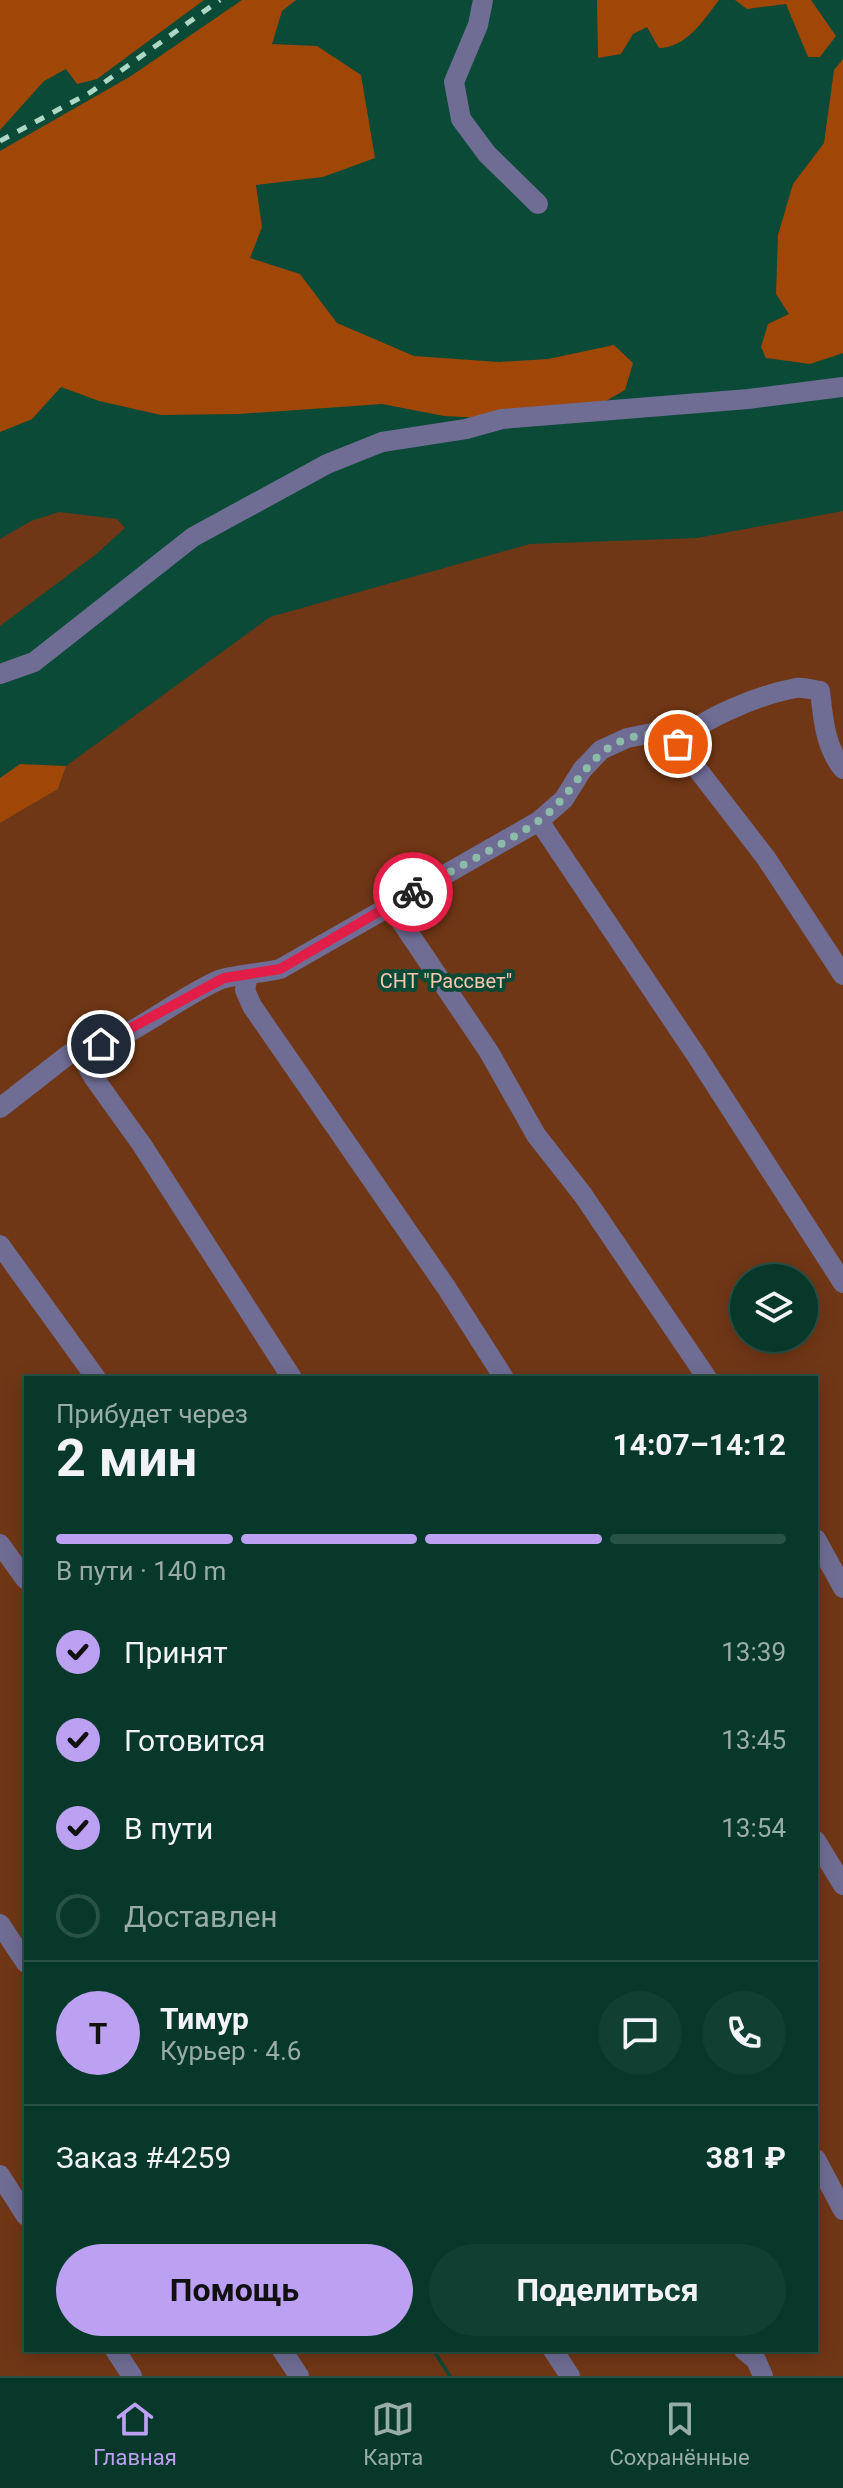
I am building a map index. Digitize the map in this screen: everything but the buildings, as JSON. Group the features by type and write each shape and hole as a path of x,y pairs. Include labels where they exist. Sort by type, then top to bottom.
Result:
{"lane":[{"path":"483,0 478,25 454,82 461,119 487,154 538,204"},
{"path":"0,674 34,662 193,537 327,464 382,442 466,429 502,419 748,399 843,387"},
{"path":"678,744 689,731 724,714 799,687 820,691 823,721 834,758 843,769"},
{"path":"0,1108 69,1054 80,1053 122,1034 216,981 280,969 539,821 564,799 582,770 601,750 627,738 657,732 678,744 698,766 731,817 766,858 843,975"},
{"path":"539,821 696,1055 843,1283"},
{"path":"390,905 489,1052 536,1135 583,1195 706,1376"},
{"path":"248,976 245,990 252,1006 503,1376"},
{"path":"80,1053 291,1376"},
{"path":"0,1245 95,1376"},
{"path":"818,1543 843,1588"},
{"path":"0,1544 24,1577"},
{"path":"818,1844 843,1885"},
{"path":"0,1924 24,1960"},
{"path":"818,2163 843,2210"},
{"path":"0,2175 24,2213"},
{"path":"116,2352 132,2376"},
{"path":"283,2352 299,2376"},
{"path":"554,2352 570,2376"},
{"path":"746,2352 756,2360 763,2376"}],"green space":[{"name":"СНТ \"Рассвет\"","path":"843,511 843,2376 452,2376 436,2352 818,2352 818,1376 24,1376 24,2352 432,2352 448,2376 0,2376 0,823 58,789 66,766 270,617 530,544 697,538"},
{"path":"59,512 117,519 125,528 95,555 0,626 0,539 31,521"}],"shaded area":[{"path":"0,0 204,0 97,79 77,84 66,69 44,81 0,130"},
{"path":"242,0 296,0 282,11 272,44 317,46 361,75 375,158 323,177 256,185 262,227 250,258 300,274 337,323 414,356 499,362 548,359 614,345 633,363 625,390 592,409 502,419 444,416 382,404 238,414 161,415 99,401 61,387 32,419 0,432 0,151 131,76"},
{"path":"597,0 719,0 694,32 678,43 659,48 647,27 633,34 621,54 598,58"},
{"path":"735,0 811,0 836,36 820,57 808,57 786,4 747,9"},
{"path":"843,59 843,353 810,364 766,358 761,347 768,324 789,314 776,294 778,235 793,184 824,143 834,70"},
{"path":"20,764 66,766 58,789 0,823 0,778"}],"railway":[{"path":"0,141 91,92 220,0"}],"way so far":[{"path":"413,892 539,821 564,799 582,770 601,750 627,738 657,732 678,744"}],"route":[{"path":"101,1044 224,978 280,969 413,892"}]}
